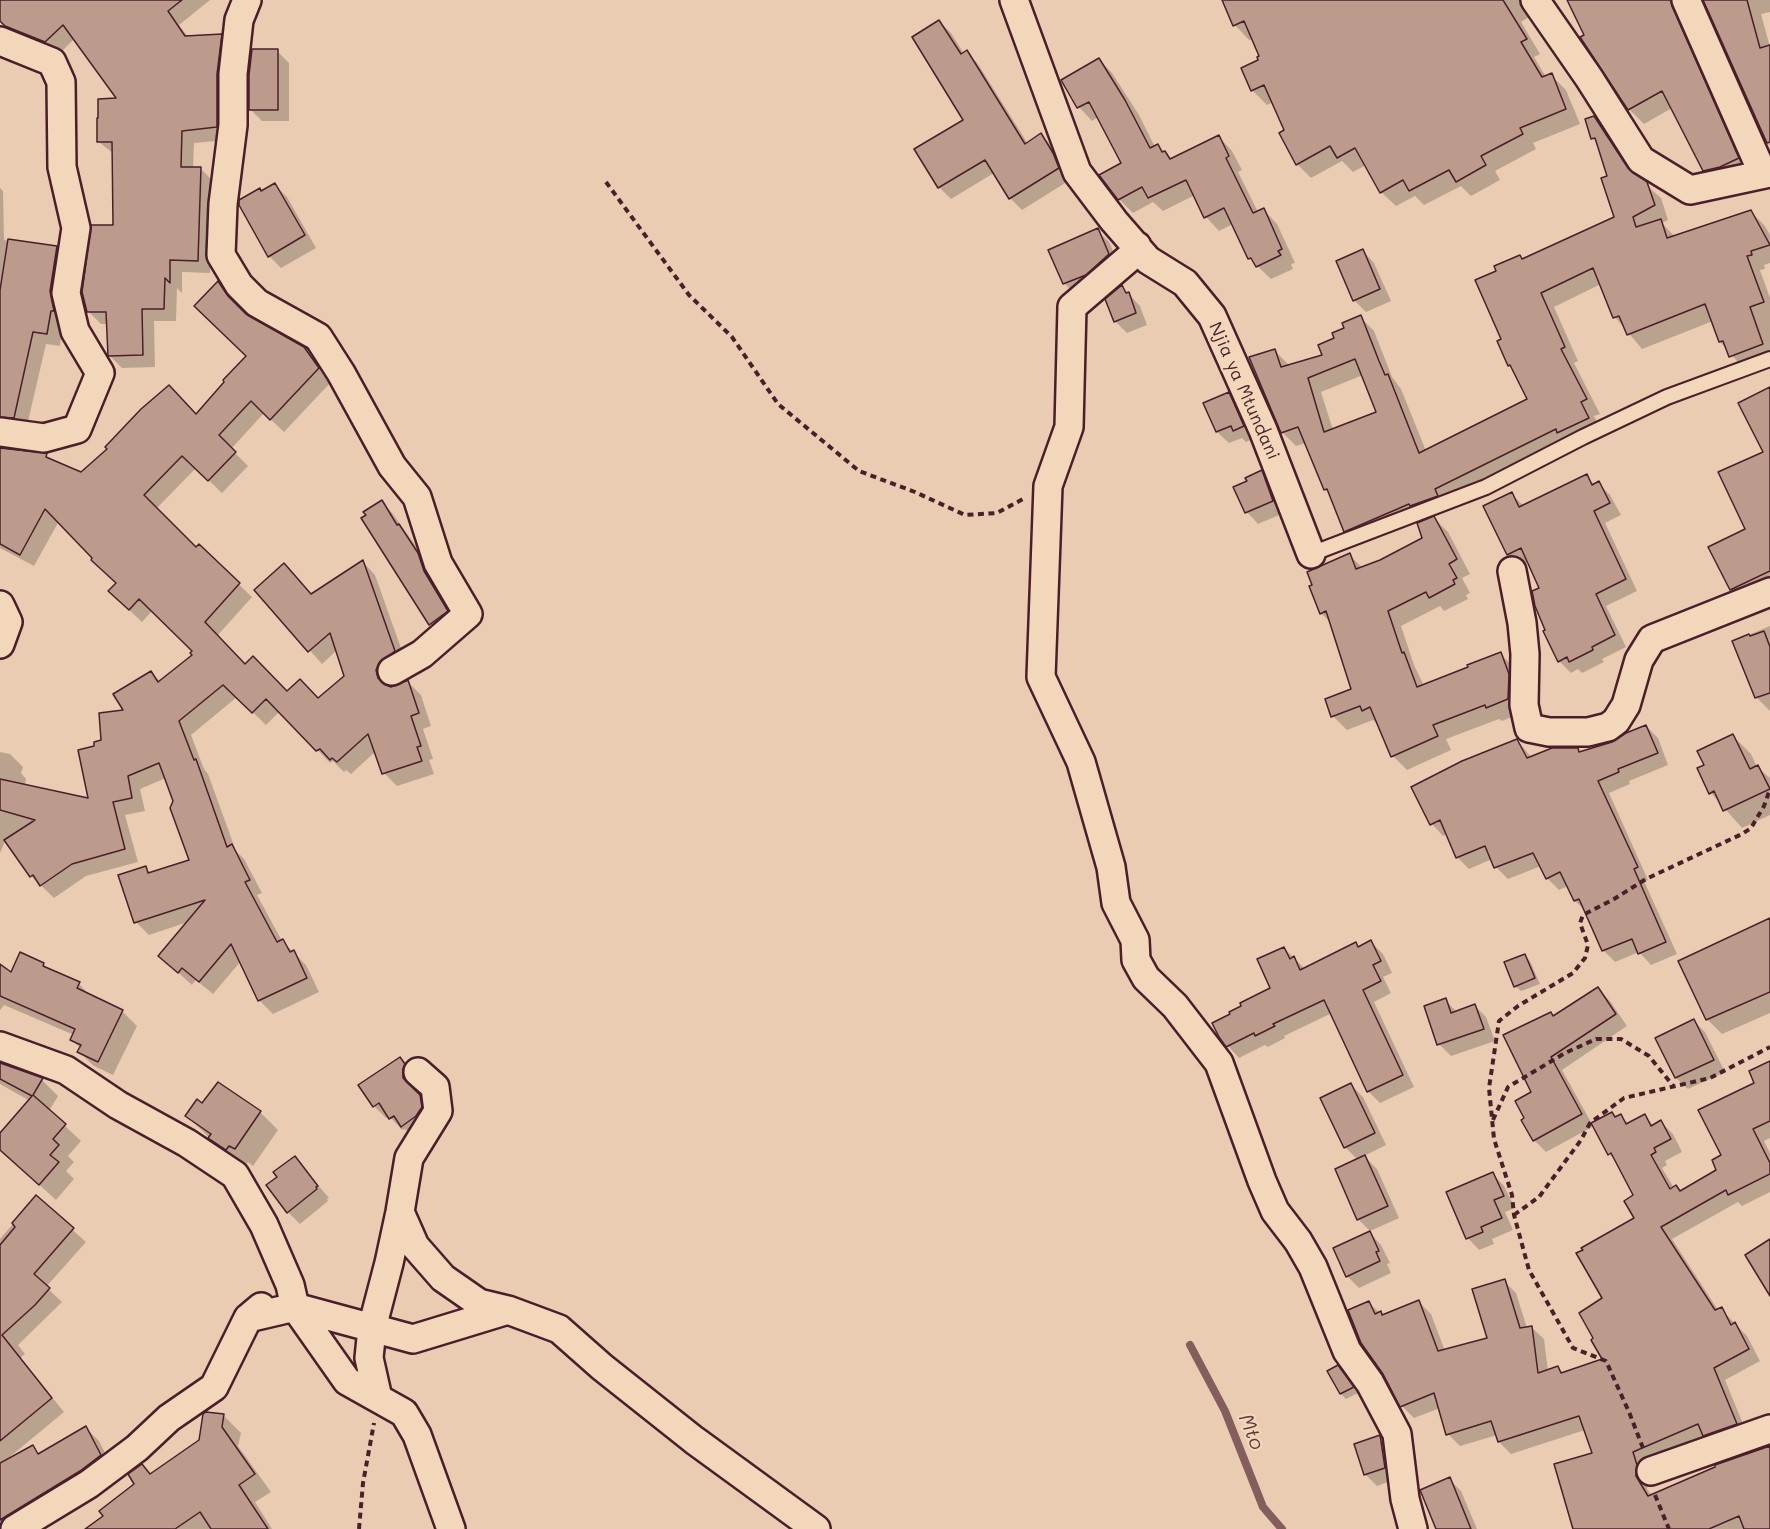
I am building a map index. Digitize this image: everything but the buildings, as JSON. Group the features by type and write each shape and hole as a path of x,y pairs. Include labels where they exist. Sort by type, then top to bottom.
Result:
{"street":[{"path":"247,0 239,20 235,52 233,125 223,204 221,255 239,285 257,303 318,337 341,373 392,466 417,497 438,564 468,614 422,654 392,671"},
{"name":"Njia ya Mtundani","path":"1014,0 1077,172 1114,221 1148,260 1185,283 1212,316 1263,430 1311,554"},
{"path":"1535,0 1589,78 1641,160 1690,190 1767,174 1686,0"},
{"path":"0,41 52,62 61,82 62,167 76,228 66,293 75,331 100,373 77,429 44,438 0,432"},
{"path":"1137,246 1135,253 1072,307 1069,427 1048,486 1041,677 1081,762 1111,867 1116,903 1135,940 1136,960 1146,978 1175,1006 1218,1063 1275,1211 1298,1241 1313,1268 1347,1351 1370,1383 1397,1434 1405,1499 1413,1529"},
{"path":"1512,570 1522,623 1525,654 1524,705 1529,728 1549,732 1588,732 1608,727 1616,721 1626,705 1639,660 1652,639 1770,592"},
{"path":"0,605 8,622 0,644"},
{"path":"0,1046 66,1070 118,1105 187,1143 235,1175 264,1225 292,1296 347,1381 404,1413 417,1435 451,1529"},
{"path":"378,1398 369,1358 372,1328 400,1212 409,1158 438,1111 435,1086 418,1072"},
{"path":"400,1212 415,1246 442,1278 479,1303 508,1310 559,1329 602,1367 694,1440 816,1529"},
{"path":"26,1526 89,1484 137,1448 169,1418 213,1387 248,1318 292,1296 372,1328 413,1339 508,1310"},
{"path":"1651,1471 1770,1428"}],"lane":[{"path":"1311,554 1486,487 1667,397 1770,358"}],"path":[{"path":"606,182 689,295 732,337 778,404 859,471 915,492 965,515 997,513 1048,486"},
{"path":"1669,1529 1654,1494 1651,1471 1629,1412 1606,1361 1573,1348 1529,1270 1514,1215 1512,1195 1494,1139 1489,1088 1499,1021 1518,1006 1573,973 1585,958 1588,945 1580,923 1583,915 1646,879 1751,828 1764,806 1770,789"},
{"path":"1492,1121 1508,1087 1565,1053 1596,1039 1621,1039 1649,1056 1674,1086"},
{"path":"1514,1215 1539,1197 1581,1140 1590,1123 1624,1098 1710,1078 1770,1047"},
{"path":"359,1529 363,1483 378,1398"}],"waterway":[{"name":"Mto","path":"1190,1345 1225,1411 1263,1507 1282,1529"}]}
